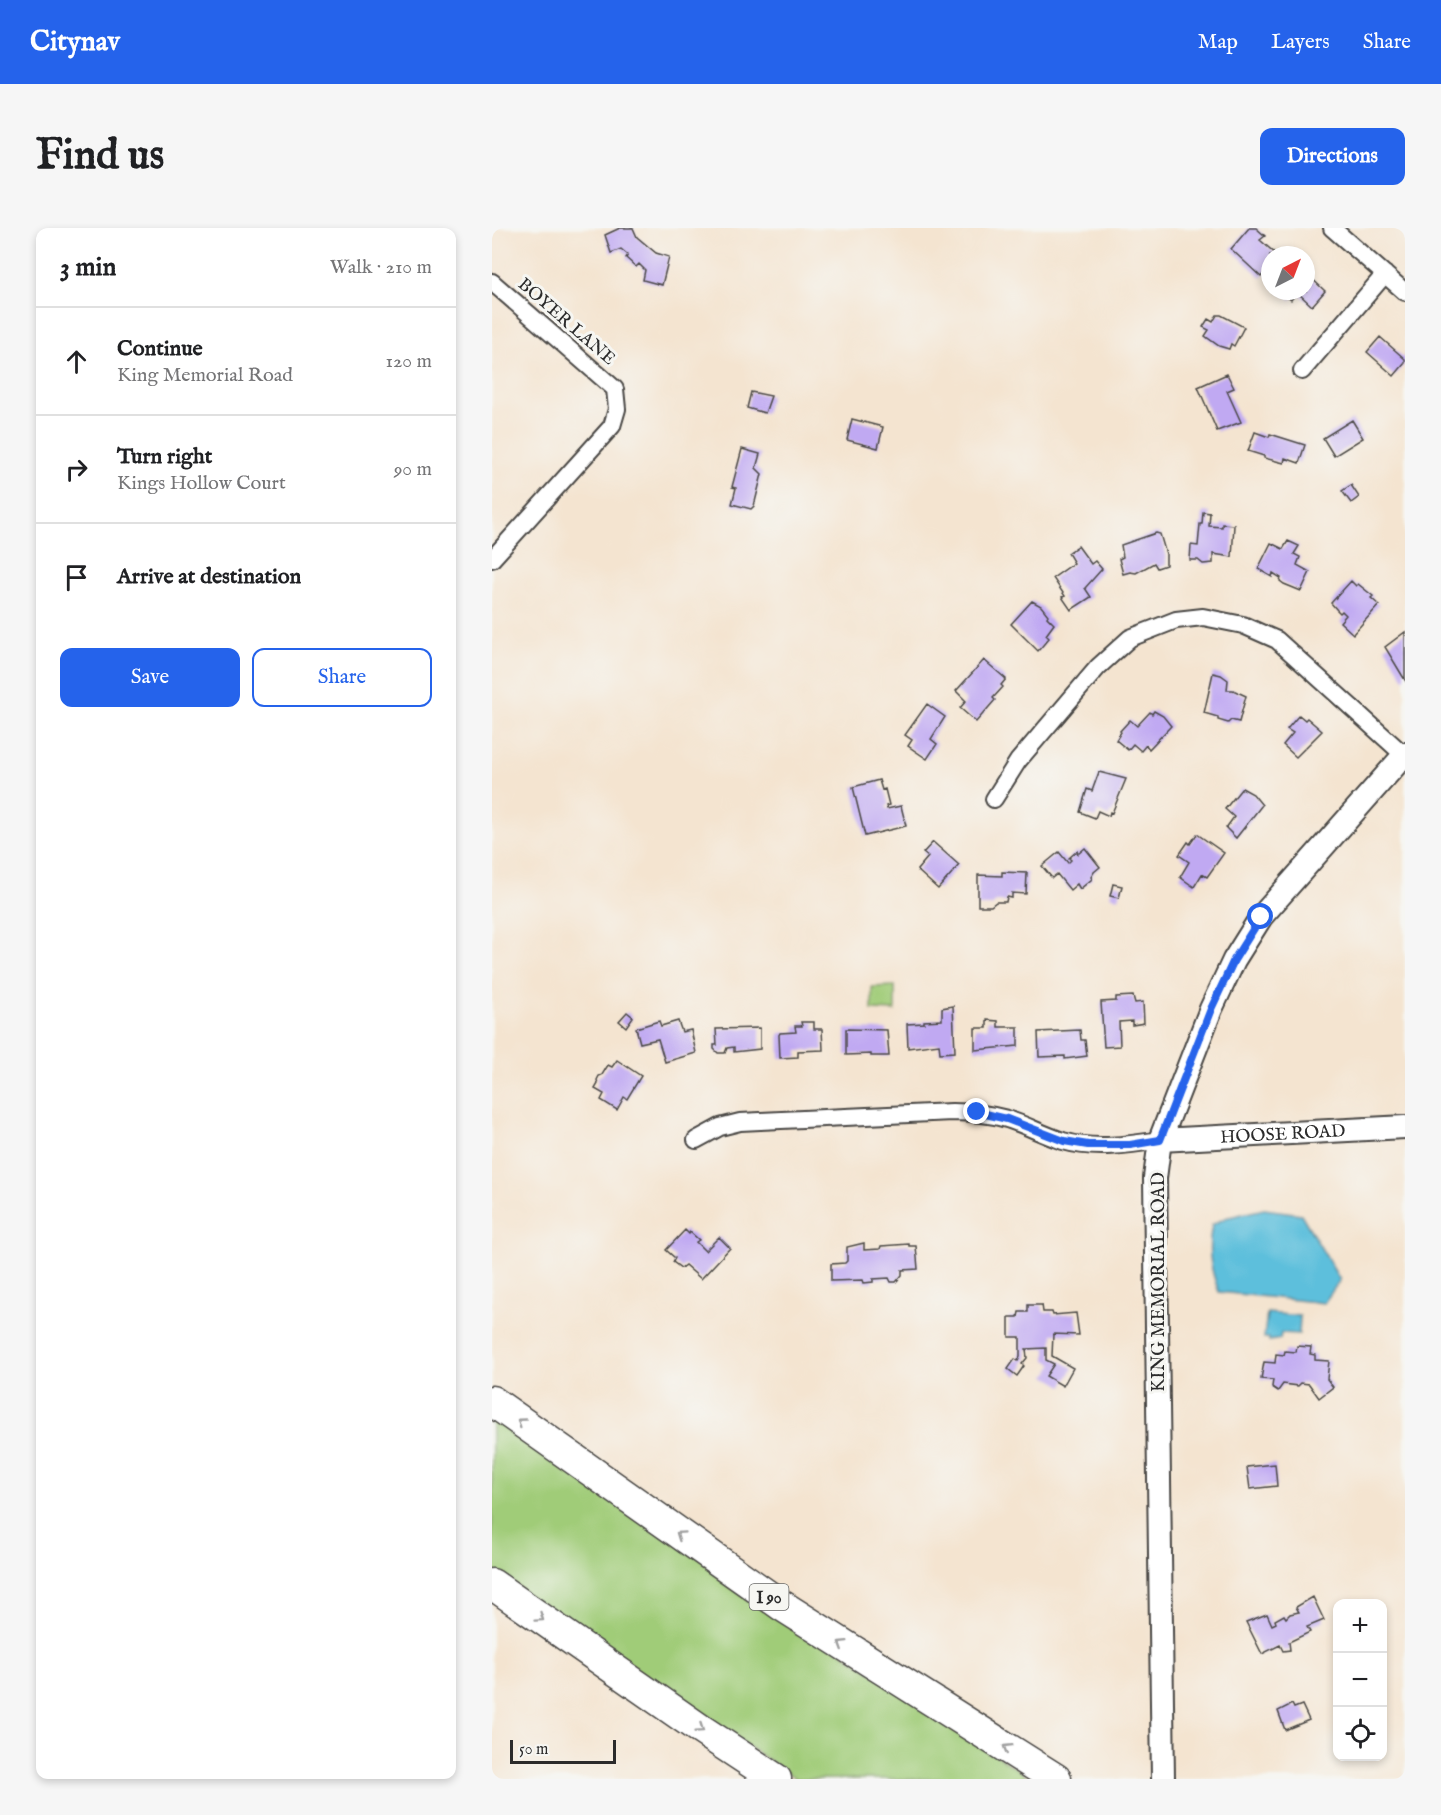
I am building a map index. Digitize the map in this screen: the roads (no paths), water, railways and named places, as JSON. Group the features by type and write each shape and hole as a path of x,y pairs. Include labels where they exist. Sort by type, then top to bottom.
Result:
{"highway":[{"name":"I 90","path":"492,1401 781,1605 1056,1779"},
{"path":"492,1584 776,1779"}],"street":[{"path":"1332,228 1405,292"},
{"path":"1302,371 1385,274"},
{"name":"BOYER LANE","path":"492,282 615,389 617,409 612,426 492,559"},
{"path":"994,799 1018,761 1098,667 1130,638 1176,620 1203,617 1244,625 1277,640 1405,755"},
{"name":"KING MEMORIAL ROAD","path":"1163,1779 1155,1190 1160,1140 1211,1009 1234,960 1261,917 1405,755"},
{"path":"696,1140 720,1127 740,1122 977,1112 1007,1119 1064,1141 1088,1145 1130,1145 1160,1140"},
{"name":"HOOSE ROAD","path":"1160,1140 1405,1127"}],"water":[{"path":"1264,1209 1301,1214 1340,1280 1324,1303 1219,1292 1210,1259 1212,1225 1225,1218"},
{"path":"1267,1313 1300,1316 1299,1334 1281,1333 1280,1339 1269,1341 1269,1338 1264,1338"}]}
